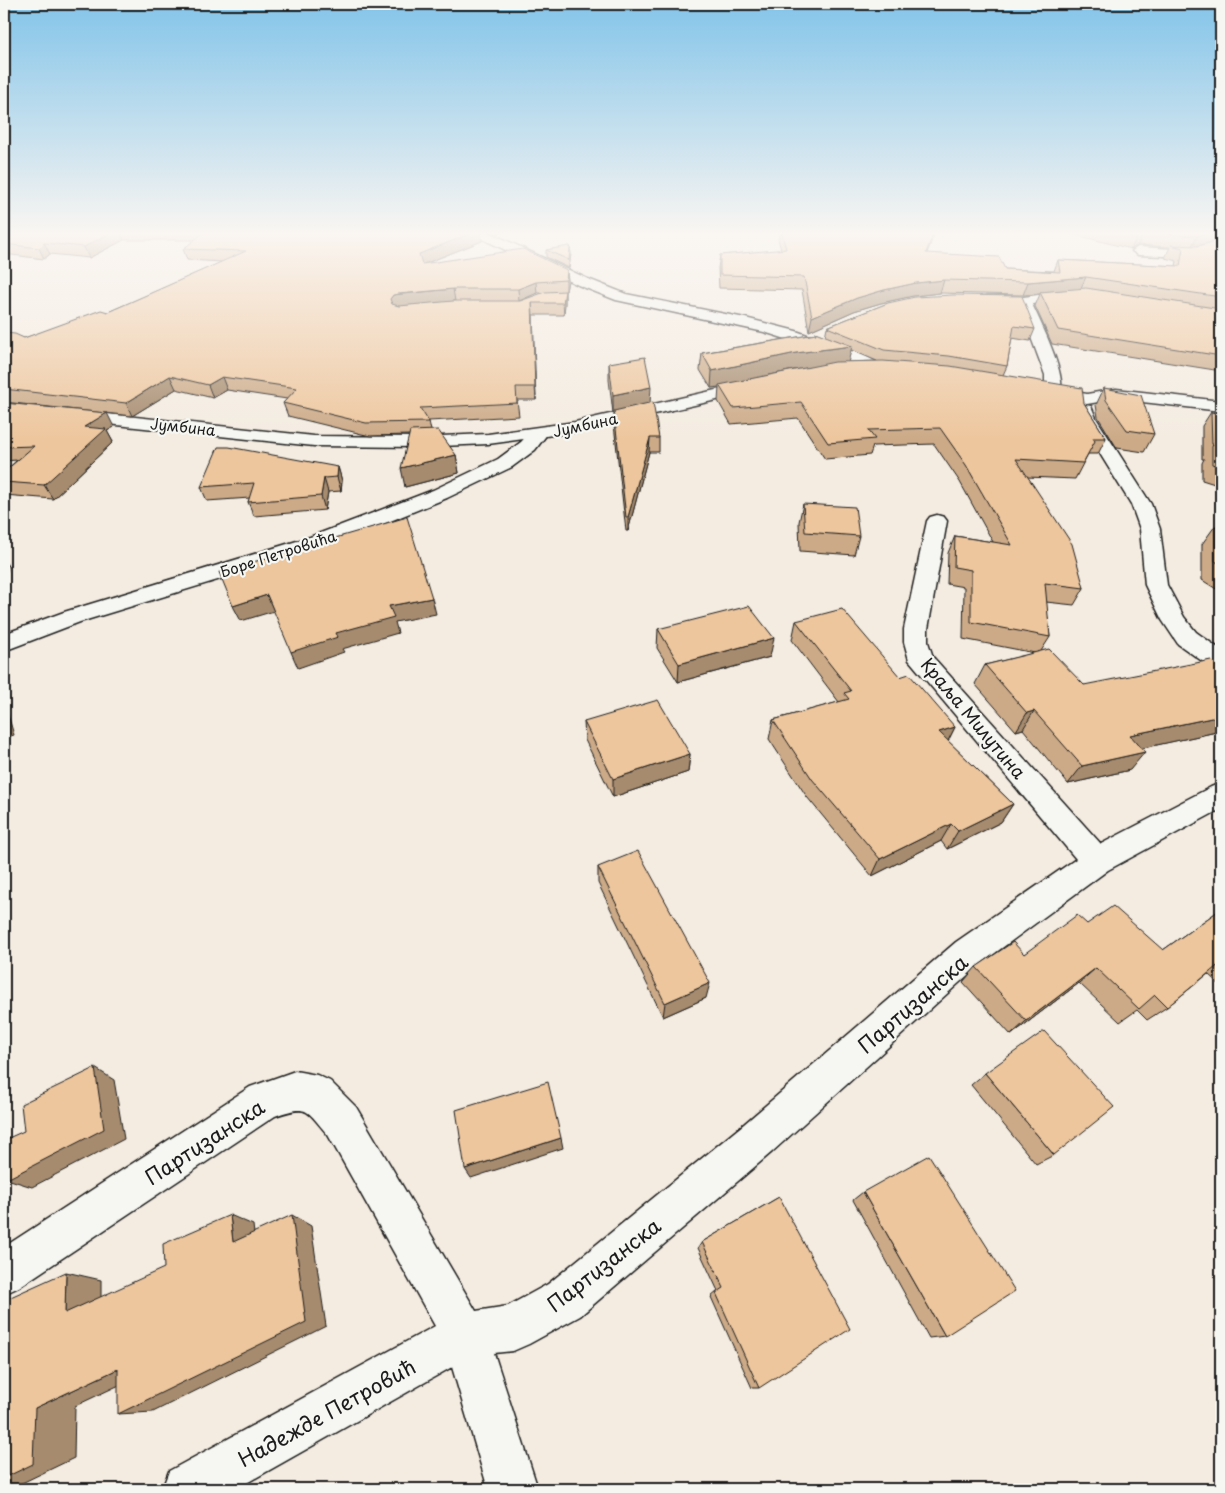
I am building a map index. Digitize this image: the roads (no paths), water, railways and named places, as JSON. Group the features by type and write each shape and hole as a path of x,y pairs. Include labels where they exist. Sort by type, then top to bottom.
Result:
{"street":[{"path":"614,301 645,303"},
{"path":"637,301 739,321 809,338 886,369 840,370"},
{"path":"1006,301 1024,301 1053,375 1052,392"},
{"path":"809,338 826,331"},
{"name":"Јумбина","path":"4,408 314,441 447,442 538,433 575,427 776,382"},
{"path":"1033,389 1087,399 1116,394 1221,406"},
{"path":"1087,399 1084,408 1088,418 1141,504 1150,529 1156,585 1165,603 1174,620 1188,638 1221,662"},
{"name":"Боре Петровића","path":"4,643 72,617 318,542 431,498 505,463 528,446 538,433"},
{"name":"Краља Милутина","path":"937,521 916,629 916,642 921,660 1098,861"},
{"name":"Партизанска","path":"4,1272 264,1100 295,1090 317,1094 342,1122 465,1335 513,1328 564,1300 758,1138 968,953 1098,861 1221,795"},
{"path":"465,1335 513,1489"},
{"name":"Надежде Петровић","path":"187,1489 465,1335"}]}
